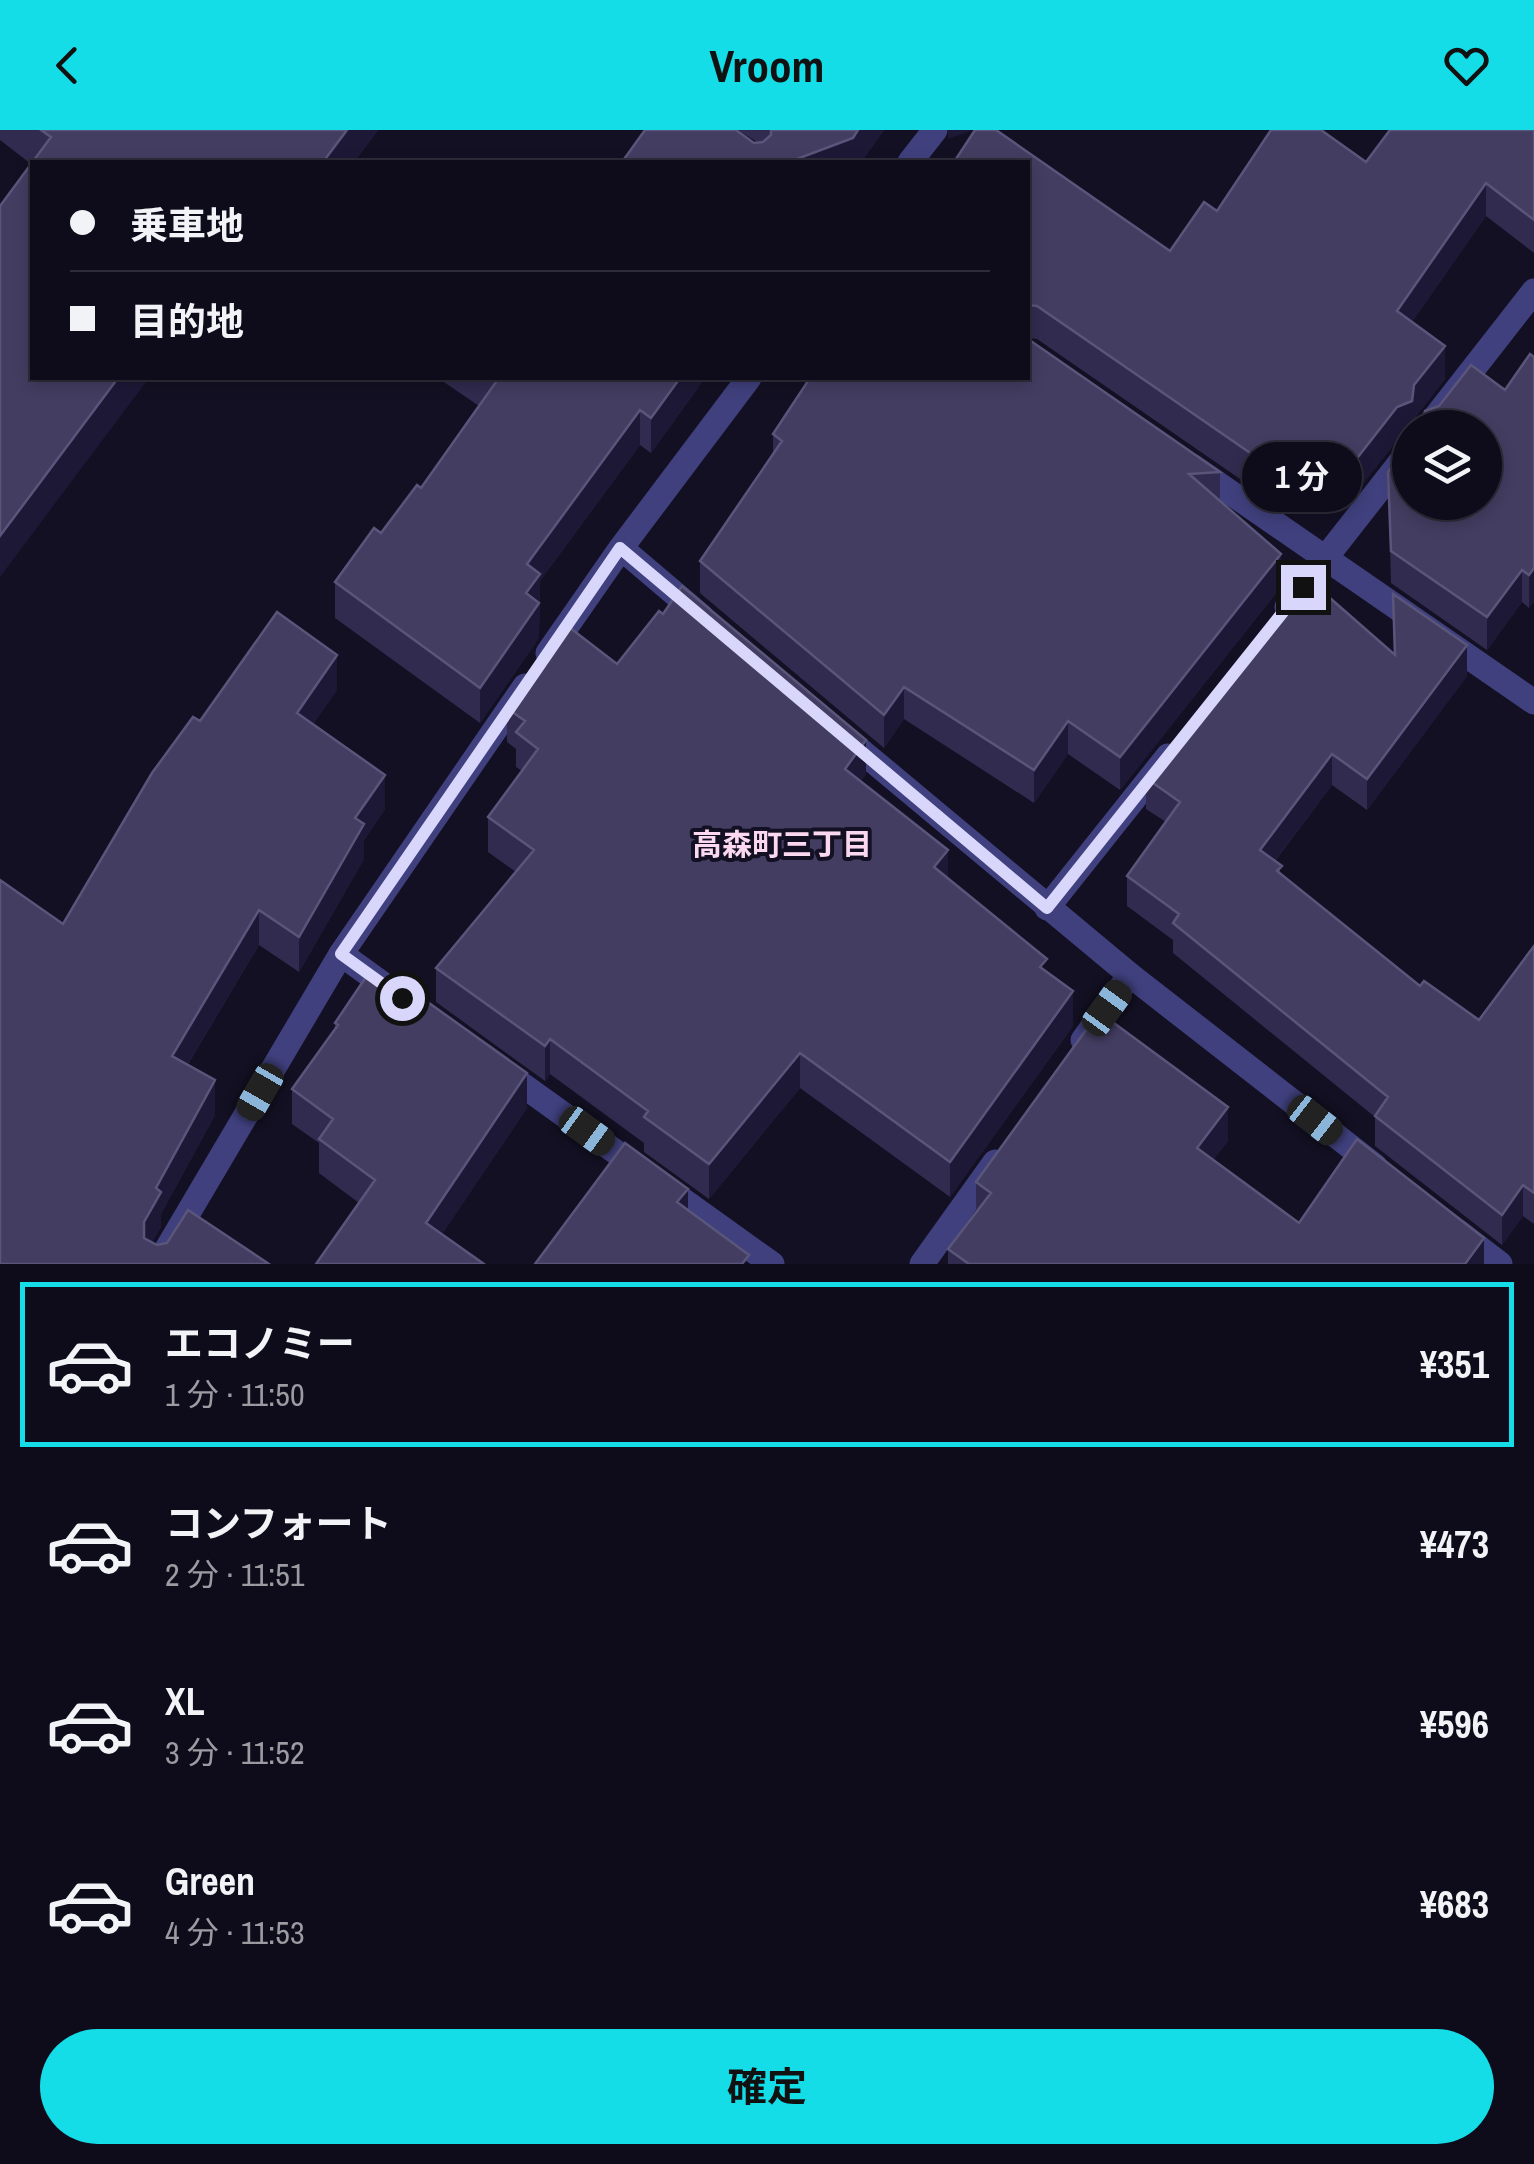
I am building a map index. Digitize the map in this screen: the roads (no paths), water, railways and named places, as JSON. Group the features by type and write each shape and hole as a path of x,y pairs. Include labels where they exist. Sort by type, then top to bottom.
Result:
{"street":[{"path":"912,160 935,130"},
{"path":"1441,410 1534,291"},
{"path":"158,1264 341,954 620,548 747,380"},
{"path":"1169,450 1534,702"},
{"path":"1265,634 1392,473"},
{"path":"620,548 727,638"},
{"path":"818,715 1130,976 1392,1180"},
{"path":"1047,908 1180,740"},
{"path":"341,954 452,1034"},
{"path":"1072,1056 1130,976"},
{"path":"484,1058 772,1264"},
{"path":"922,1264 1014,1136"},
{"path":"1438,1216 1500,1264"}],"district":[{"name":"高森町三丁目","path":"782,844"}]}
